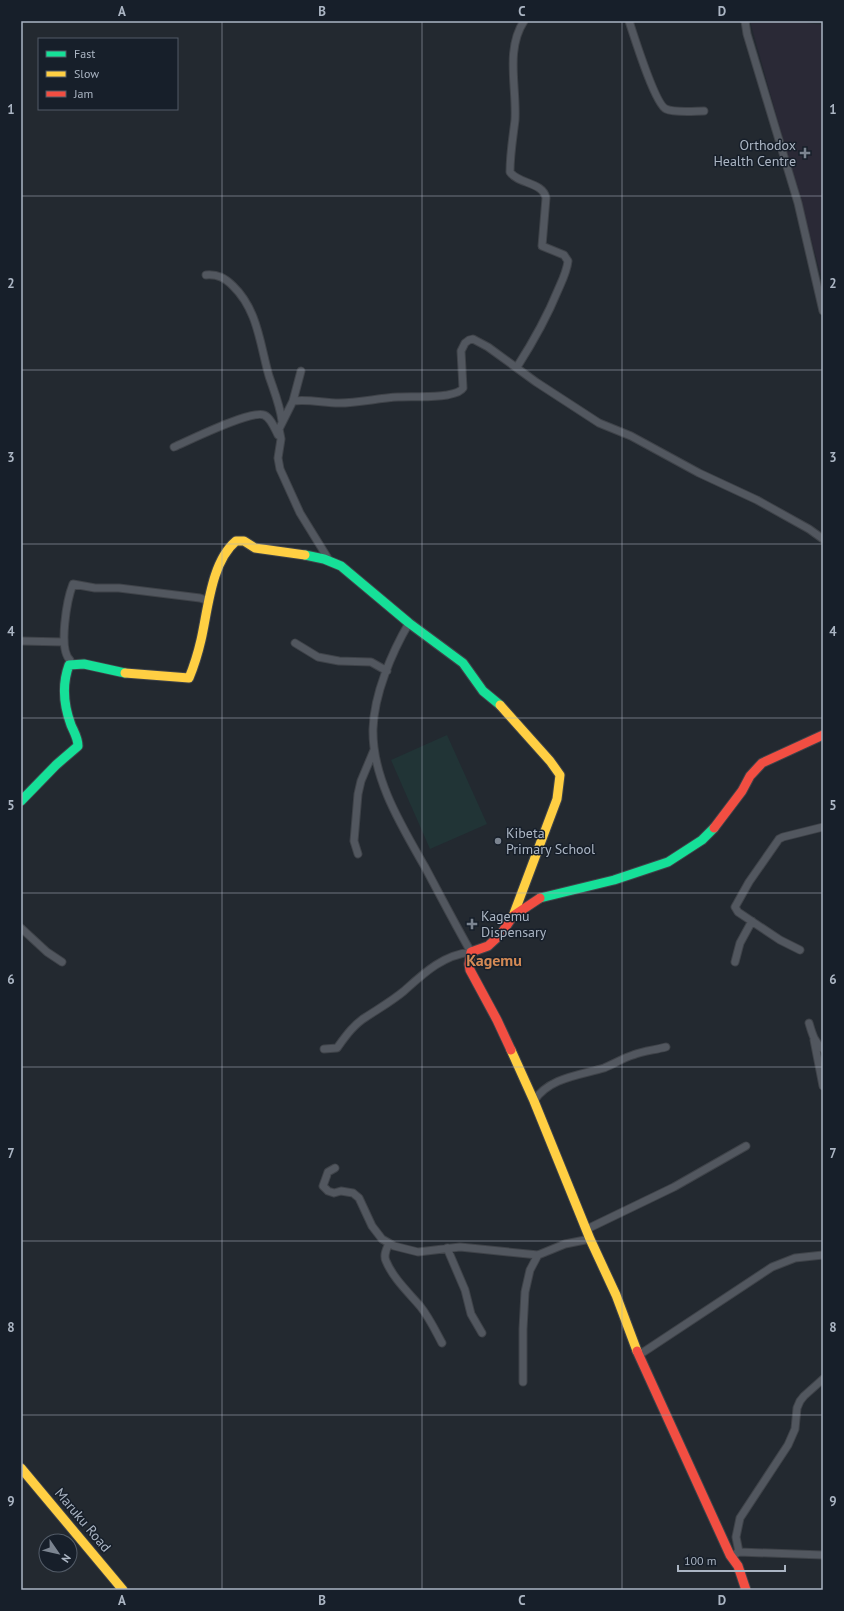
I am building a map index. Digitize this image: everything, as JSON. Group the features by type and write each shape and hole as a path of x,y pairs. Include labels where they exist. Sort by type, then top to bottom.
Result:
{"street":[{"path":"517,367 536,338 548,314 566,271 568,261 564,255 542,246 546,198 544,193 538,188 513,176 510,172 515,119 514,47 516,35 524,21"},
{"path":"629,21 655,92 663,106 670,110 704,111"},
{"path":"745,21 747,34 798,203 823,311"},
{"path":"206,275 212,274 221,276 235,288 249,307 256,325 269,376 280,409 282,422"},
{"path":"293,401 305,400 329,403 347,403 394,397 453,394 463,388 461,351 465,343 471,339 478,341 517,367 536,382 599,423 631,436 699,473 757,500 809,529 823,539"},
{"path":"301,371 293,401 279,429 280,439 278,458 280,469 300,513 329,560"},
{"path":"174,447 223,426 256,415 263,415 267,417 280,439"},
{"path":"69,665 84,664 117,672 189,678 201,641 209,601 222,557 229,546 236,541 242,541 256,548 295,553 329,560 341,566 409,623 463,663 483,691 504,708 560,775 557,798 513,916 501,934 488,946 471,952 460,953 436,965 419,976 404,991 357,1024 337,1048 324,1049"},
{"path":"21,800 34,787 42,782 56,765 78,746 65,696 66,674 70,660 65,652 64,642 69,599 73,584 95,588 119,588 200,598 209,601"},
{"path":"409,623 399,639 382,682 376,706 373,728 374,749 380,773 397,815 471,952 468,964 470,970 497,1020 534,1101 590,1239 616,1294 639,1355 730,1555 738,1566 746,1590"},
{"path":"21,641 64,642"},
{"path":"295,643 318,657 339,661 371,662 387,671"},
{"path":"513,916 543,896 614,880 668,862 696,844 718,825 750,776 762,763 823,735"},
{"path":"358,854 354,841 358,794 361,781 374,749"},
{"path":"800,950 780,940 738,912 735,907 749,882 772,847 783,836 823,827"},
{"path":"735,962 740,943 752,921"},
{"path":"21,928 47,952 62,962"},
{"path":"809,1023 823,1086"},
{"path":"814,1040 823,1048"},
{"path":"534,1101 539,1092 558,1082 609,1066 632,1055 666,1048"},
{"path":"587,1229 674,1188 746,1146"},
{"path":"335,1168 328,1172 323,1186 328,1191 334,1193 341,1191 353,1193 359,1198 372,1226 378,1235 389,1243 418,1252 460,1247 538,1255 565,1244 590,1239"},
{"path":"389,1243 385,1253 385,1260 404,1290 428,1318 442,1343"},
{"path":"447,1248 465,1290 471,1314 482,1333"},
{"path":"523,1382 525,1292 530,1270 538,1255"},
{"path":"639,1355 772,1267 795,1258 823,1255"},
{"path":"739,1552 736,1537 740,1518 788,1445 794,1429 797,1408 800,1401 823,1379"},
{"name":"Maruku Road","path":"21,1468 123,1590"},
{"path":"730,1555 739,1552 823,1555"}],"shaded area":[{"name":"Orthodox Health Centre","path":"750,21 791,21 823,25 823,282"},
{"path":"447,735 487,824 430,849 391,760"}],"traffic: fast":[{"path":"305,555 324,559 341,566 409,623 463,663 483,691 500,705"},
{"path":"21,801 56,765 78,746 77,738 71,725 65,703 65,680 69,665 84,664 125,673"},
{"path":"540,898 614,880 668,862 702,840 714,828"}],"traffic: slow":[{"path":"125,673 189,678 200,645 216,574 221,561 236,541 244,541 255,548 305,555"},
{"path":"500,705 550,761 560,775 557,799 513,916"},
{"path":"511,1050 534,1101 590,1239 616,1295 637,1351"},
{"path":"21,1468 123,1590"}],"traffic: jam":[{"path":"714,828 742,791 750,776 762,763 823,735"},
{"path":"511,1050 497,1020 470,970 469,964 471,952 488,946 501,934 513,916 540,898"},
{"path":"637,1351 730,1555 738,1566 746,1590"}],"place":[{"name":"Orthodox Health Centre","path":"805,153"},
{"name":"Kibeta Primary School","path":"498,841"},
{"name":"Kagemu Dispensary","path":"472,924"}],"district":[{"name":"Kagemu","path":"494,960"}]}
